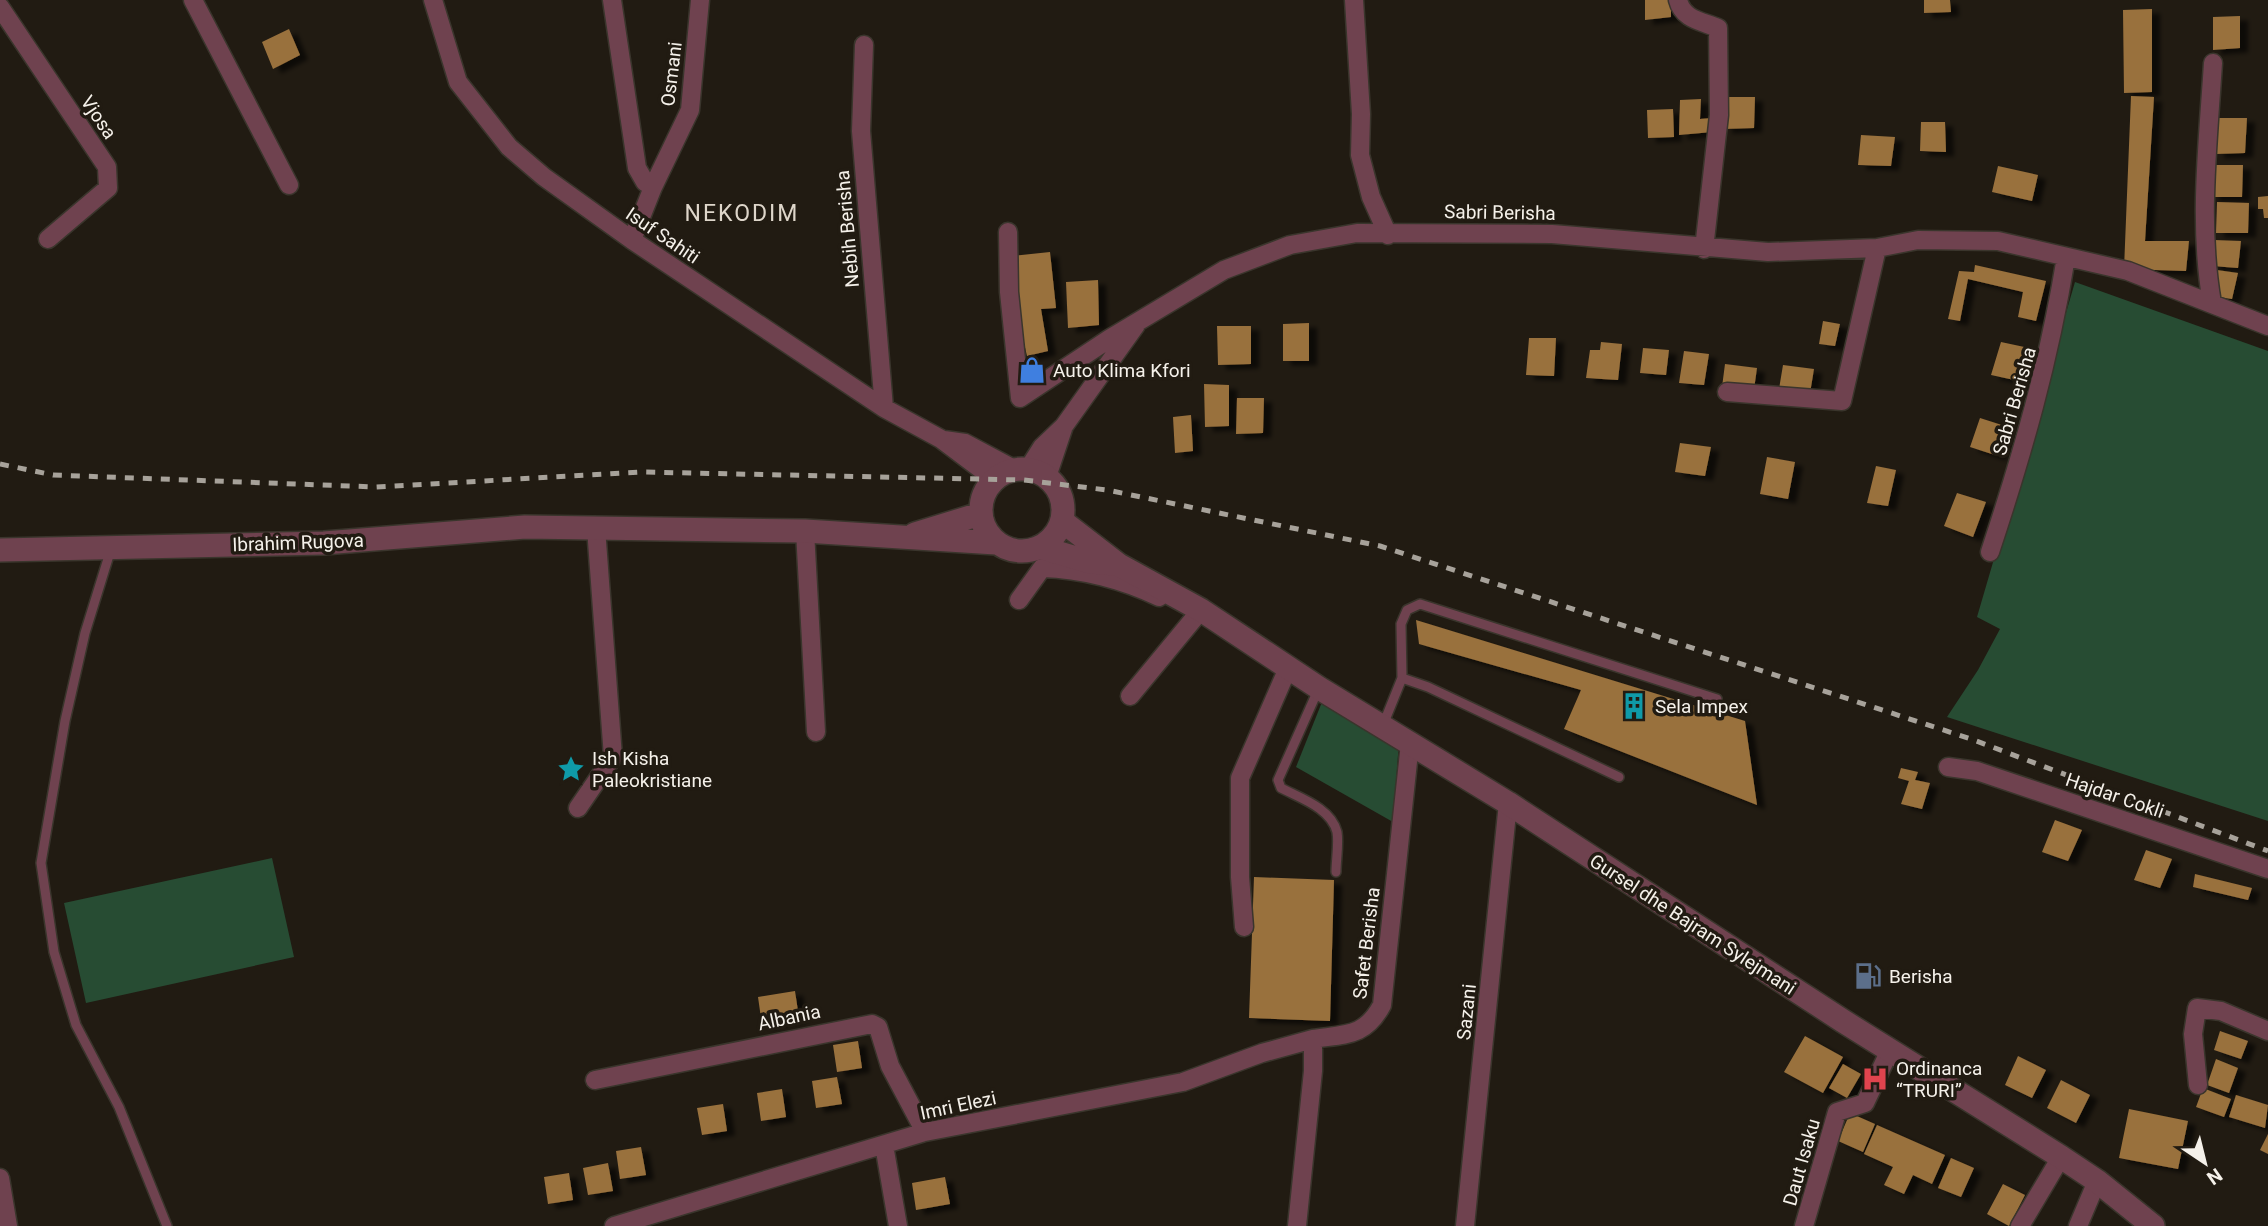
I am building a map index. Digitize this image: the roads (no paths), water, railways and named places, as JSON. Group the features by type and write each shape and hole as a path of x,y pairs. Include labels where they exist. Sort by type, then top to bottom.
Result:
{"street":[{"path":"193,0 289,186"},
{"name":"Isuf Sahiti","path":"433,0 458,82 473,105 509,146 544,177 632,240 884,408 941,439 965,443 1021,473"},
{"path":"612,0 637,168 645,182 653,187"},
{"name":"Osmani","path":"632,240 653,187 690,110 700,0"},
{"path":"1354,0 1361,114 1360,155 1371,197 1388,235"},
{"path":"1678,0 1679,5 1693,20 1717,28 1719,115 1704,249"},
{"name":"Vjosa","path":"0,7 107,167 108,188 48,239"},
{"name":"Nebih Berisha","path":"864,45 861,131 884,408"},
{"path":"2212,303 2205,261 2204,202 2213,63"},
{"name":"Sabri Berisha","path":"1008,232 1009,292 1020,398 1140,320 1224,270 1290,245 1357,233 1552,234 1704,249 1768,252 1877,248 1918,240 1998,241 2128,271 2268,326"},
{"path":"1727,392 1842,401 1877,248"},
{"name":"Sabri Berisha","path":"1990,552 2027,439 2049,353 2066,257"},
{"name":"Sabri Berisha","path":"1021,473 1064,426 1140,320"},
{"path":"1019,600 1041,558 1049,541 1062,522 1061,497 1021,473 981,501 983,525 996,543 1041,558 1061,569 1117,580 1199,613 1130,696"},
{"name":"Ibrahim Rugova","path":"909,537 980,514"},
{"name":"Gursel dhe Bajram Sylejmani","path":"1062,522 1119,565 1508,803 2061,1157 2097,1181 2153,1226"},
{"name":"Ibrahim Rugova","path":"2,553 112,547 324,543 526,527 805,531 996,543"},
{"path":"578,808 613,757 596,528"},
{"path":"805,531 816,732"},
{"name":"Gursel dhe Bajram Sylejmani","path":"1041,558 1119,565"},
{"path":"1244,927 1240,877 1240,778 1288,668"},
{"name":"Safet Berisha","path":"1313,1039 1361,1031 1375,1019 1382,1005 1410,743"},
{"name":"Hajdar Cokli","path":"1948,767 1977,771 2268,869"},
{"name":"Sazani","path":"1465,1226 1508,803"},
{"path":"2197,1085 2193,1034 2197,1008 2221,1011 2268,1031"},
{"name":"Albania","path":"594,1080 856,1024 872,1024 878,1027 890,1066 925,1132"},
{"path":"1297,1226 1313,1071 1313,1039"},
{"name":"Imri Elezi","path":"614,1226 925,1132 1183,1082 1262,1053 1313,1039"},
{"name":"Daut Isaku","path":"1804,1226 1837,1112 1865,1103 1890,1050"},
{"path":"884,1145 898,1226"},
{"path":"2020,1226 2061,1157"},
{"path":"0,1178 8,1226"},
{"path":"2078,1226 2097,1181"}],"lane":[{"path":"112,547 85,633 65,722 41,863 54,952 76,1025 119,1107 167,1226"},
{"path":"1382,726 1402,678 1401,624 1407,610 1420,604 1717,699"},
{"path":"1402,678 1619,777"},
{"path":"1319,688 1278,780 1281,788 1298,795 1328,817 1337,831 1336,872"}],"railway":[{"path":"0,464 53,475 376,487 642,472 1024,480 1107,490 1380,546 1971,739 2268,851"}],"place":[{"name":"Auto Klima Kfori","path":"1032,370"},
{"name":"Sela Impex","path":"1634,706"},
{"name":"Ish Kisha Paleokristiane","path":"571,769"},
{"name":"Berisha","path":"1868,976"},
{"name":"Ordinanca “TRURI”","path":"1875,1079"}],"district":[{"name":"NEKODIM","path":"742,213"}]}
